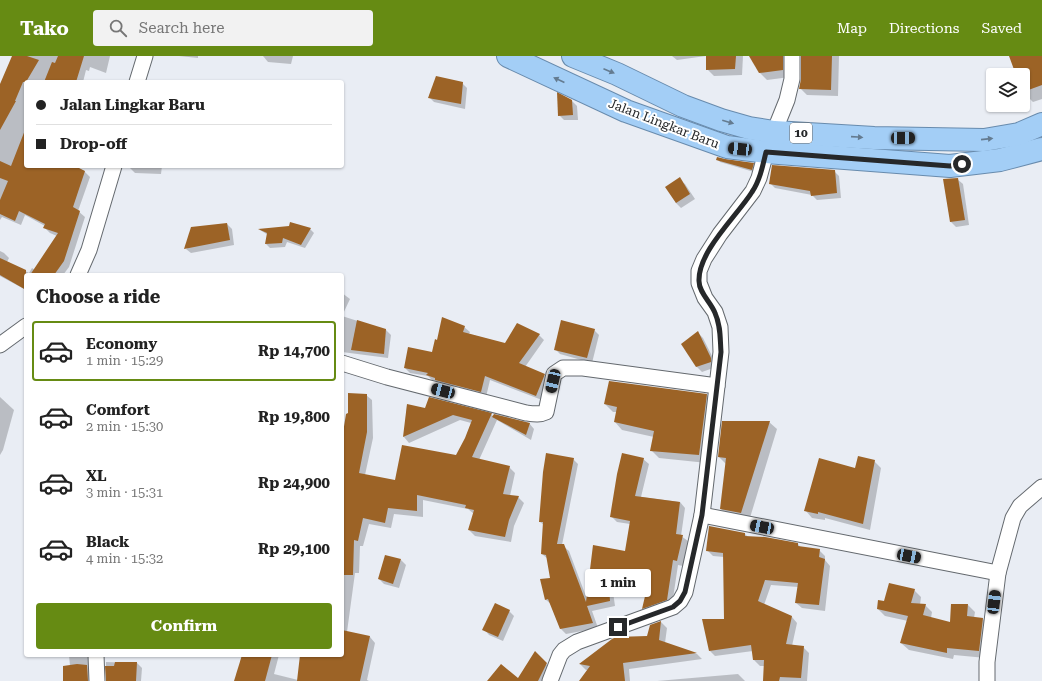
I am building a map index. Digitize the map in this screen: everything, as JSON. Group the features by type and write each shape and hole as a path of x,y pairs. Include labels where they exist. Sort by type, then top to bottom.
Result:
{"highway":[{"name":"Jalan Lingkar Baru","path":"508,56 634,114 728,147 766,152 950,166 1000,160 1042,149"},
{"name":"Jalan Lingkar Baru","path":"573,56 617,74 683,106 721,120 750,128 774,132 874,138 984,140 1019,134 1042,124"}],"street":[{"path":"138,80 145,56"},
{"path":"550,681 560,655 564,650 577,642 673,607 678,604 685,592 706,490 721,352 720,327 715,312 705,298 699,283 700,271 704,259 720,234 753,192 759,178 766,152 787,100 792,79 792,56"},
{"path":"79,273 85,262 113,168"},
{"path":"0,345 24,327"},
{"path":"344,364 387,377 526,413 536,414 546,412 554,374 563,368 583,368 717,386"},
{"path":"987,681 987,662 998,573 1013,518 1020,506 1042,487"},
{"path":"702,515 998,573"},
{"path":"96,657 97,681"}],"building":[{"path":"12,56 27,56 39,60 27,80 24,80 16,101 0,130 0,84"},
{"path":"58,56 84,56 77,80 45,80 52,62 55,63"},
{"path":"706,56 736,56 735,69 706,70"},
{"path":"749,56 783,56 783,70 759,73"},
{"path":"801,56 832,56 831,90 799,89 801,79"},
{"path":"1009,56 1042,56 1042,85 1030,89 1030,68 1013,68"},
{"path":"436,76 463,82 461,104 428,98"},
{"path":"557,92 572,100 573,115 558,116"},
{"path":"24,133 24,168 79,168 85,171 73,207 80,211 64,261 55,273 31,273 58,233 43,228 45,224 19,211 15,221 0,214 0,200 8,181 0,178 0,161 11,166"},
{"path":"717,157 754,163 752,170 716,160"},
{"path":"772,165 835,170 837,193 811,196 810,191 769,184"},
{"path":"680,177 690,194 676,203 665,187"},
{"path":"958,178 965,220 950,222 943,179"},
{"path":"290,222 311,228 301,245 283,238 282,243 265,244 267,233 258,229 289,226"},
{"path":"227,223 230,240 184,249 191,227"},
{"path":"0,258 26,270 26,273 24,273 24,289 0,275"},
{"path":"442,317 465,326 463,332 505,343 517,323 540,334 519,363 545,374 536,396 485,376 481,392 435,380 435,378 426,375 428,373 404,368 408,347 432,352 435,339 437,340"},
{"path":"357,320 386,329 384,354 351,350"},
{"path":"561,320 595,329 587,358 554,350"},
{"path":"698,331 711,358 711,362 696,367 681,344"},
{"path":"609,381 707,394 699,455 650,451 654,431 614,422 617,407 604,404"},
{"path":"348,393 367,394 367,432 359,473 395,480 402,445 456,455 472,420 453,415 403,437 407,404 425,408 429,397 492,413 472,457 510,466 503,494 519,496 509,520 505,537 468,530 474,510 465,508 466,505 417,495 417,511 388,508 385,523 363,518 358,541 354,540 353,575 344,575 344,426 346,414 348,413"},
{"path":"494,414 530,423 526,435 492,417"},
{"path":"722,421 770,421 741,513 720,509 726,458 718,457"},
{"path":"546,453 574,458 557,544 564,544 586,602 593,545 625,551 630,521 610,517 622,453 644,458 635,496 680,502 676,534 683,535 677,561 673,560 667,600 642,609 646,592 609,588 610,601 587,606 593,623 560,629 548,599 545,600 540,579 550,578 546,555 541,554 543,522 539,522"},
{"path":"858,456 875,460 863,524 818,512 818,514 804,511 819,458 855,468"},
{"path":"709,526 745,533 745,536 765,537 798,543 798,546 820,549 819,557 825,559 819,605 795,603 798,583 765,580 758,601 792,616 786,644 804,646 801,678 780,677 779,681 763,681 764,660 753,660 751,645 709,651 702,619 724,619 723,553 706,551"},
{"path":"385,555 401,559 393,584 378,579"},
{"path":"889,583 915,589 911,603 926,604 923,615 950,622 951,604 968,604 967,616 983,618 979,651 947,648 947,653 900,643 908,616 877,609 878,600 884,601"},
{"path":"495,603 510,610 498,637 482,630"},
{"path":"661,621 659,640 697,653 623,663 625,681 579,681 590,666 579,664 612,639 616,637 647,636 650,625"},
{"path":"344,630 370,636 360,681 297,681 300,657 344,657"},
{"path":"535,651 547,663 538,681 487,681 501,664 518,678"},
{"path":"241,657 271,657 265,681 234,681"},
{"path":"115,662 137,662 136,681 106,681 105,666 114,666"},
{"path":"77,664 87,665 88,681 63,681 63,666"}],"route":[{"path":"618,627 673,607 678,604 685,592 706,490 721,352 720,327 715,312 705,298 699,283 700,271 704,259 720,234 753,192 759,178 766,152 950,166 962,164"}]}
